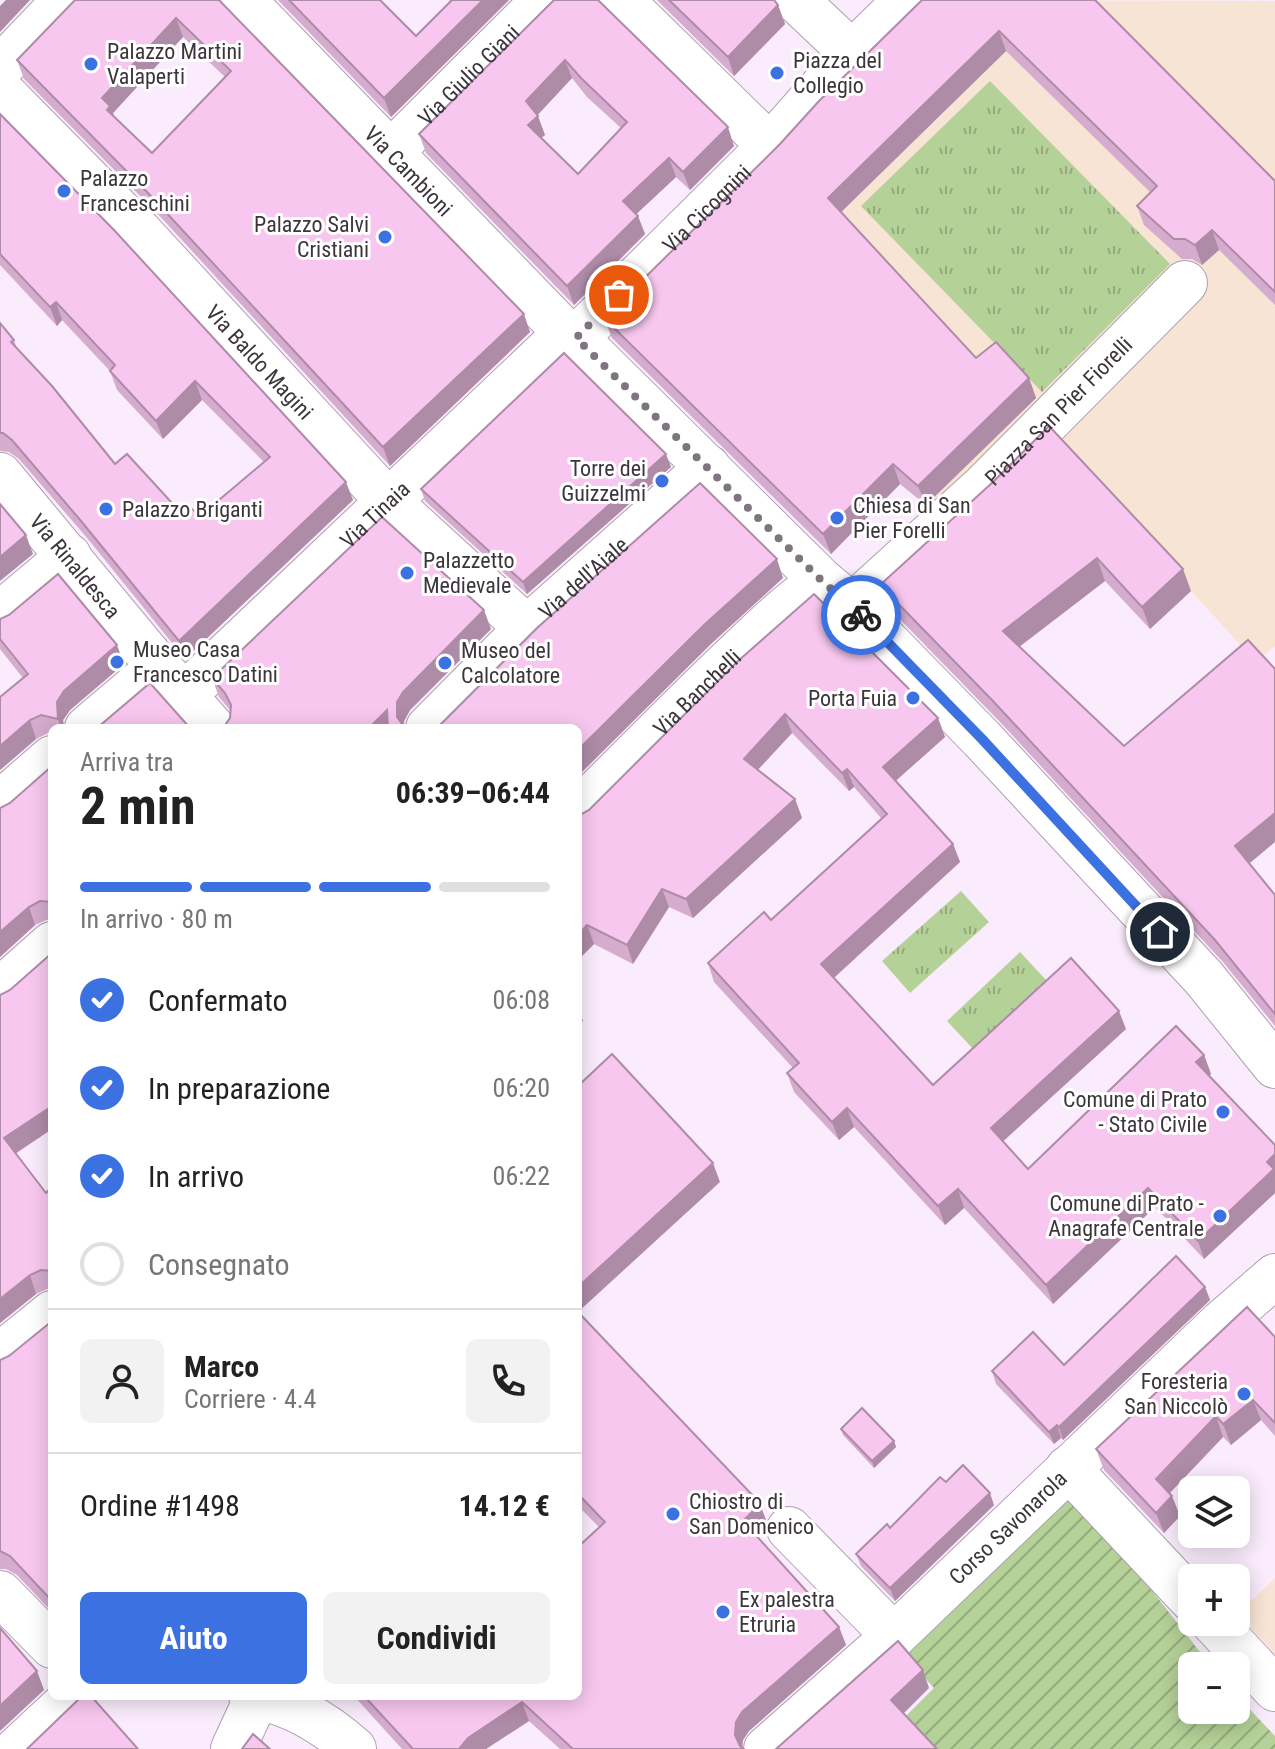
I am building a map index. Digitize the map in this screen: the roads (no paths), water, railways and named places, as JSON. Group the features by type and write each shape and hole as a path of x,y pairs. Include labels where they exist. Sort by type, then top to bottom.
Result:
{"street":[{"path":"0,68 65,0"},
{"name":"Via Cambioni","path":"243,0 571,335 837,593 982,739 1204,978 1275,1066"},
{"name":"Via Giulio Giani","path":"392,151 544,0"},
{"path":"621,0 770,146 852,53 906,0"},
{"path":"814,6 852,53"},
{"name":"Via Baldo Magini","path":"0,90 139,231 388,501 527,628"},
{"name":"Via Cicognini","path":"571,335 770,146"},
{"name":"Piazza San Pier Fiorelli","path":"837,593 984,486 1185,283"},
{"name":"Via Tinaia","path":"94,724 171,682 388,501 571,335"},
{"name":"Via dell'Aiale","path":"432,724 527,628 708,467"},
{"name":"Via Rinaldesca","path":"0,475 209,724"},
{"path":"0,614 69,556"},
{"name":"Via Banchelli","path":"582,807 675,713 806,591 837,593"},
{"path":"0,803 48,761"},
{"path":"0,990 48,948"},
{"name":"Corso Savonarola","path":"766,1749 894,1636 1068,1468 1264,1294"},
{"path":"0,1355 48,1316"},
{"path":"1068,1468 1178,1585"},
{"path":"789,1529 894,1636"},
{"path":"0,1593 48,1642"},
{"path":"1226,1636 1275,1689"},
{"path":"17,1749 70,1700"},
{"path":"233,1749 256,1700"},
{"path":"266,1700 328,1726 354,1749"}],"place":[{"name":"Palazzo Martini Valaperti","path":"91,64"},
{"name":"Piazza del Collegio","path":"777,73"},
{"name":"Palazzo Franceschini","path":"64,191"},
{"name":"Palazzo Salvi Cristiani","path":"385,237"},
{"name":"Torre dei Guizzelmi","path":"662,481"},
{"name":"Palazzo Briganti","path":"106,509"},
{"name":"Chiesa di San Pier Forelli","path":"837,518"},
{"name":"Palazzetto Medievale","path":"407,573"},
{"name":"Museo Casa Francesco Datini","path":"117,662"},
{"name":"Museo del Calcolatore","path":"445,663"},
{"name":"Porta Fuia","path":"913,698"},
{"name":"Comune di Prato - Stato Civile","path":"1223,1112"},
{"name":"Comune di Prato - Anagrafe Centrale","path":"1220,1216"},
{"name":"Foresteria San Niccolò","path":"1244,1394"},
{"name":"Chiostro di San Domenico","path":"673,1514"},
{"name":"Ex palestra Etruria","path":"723,1612"}]}
